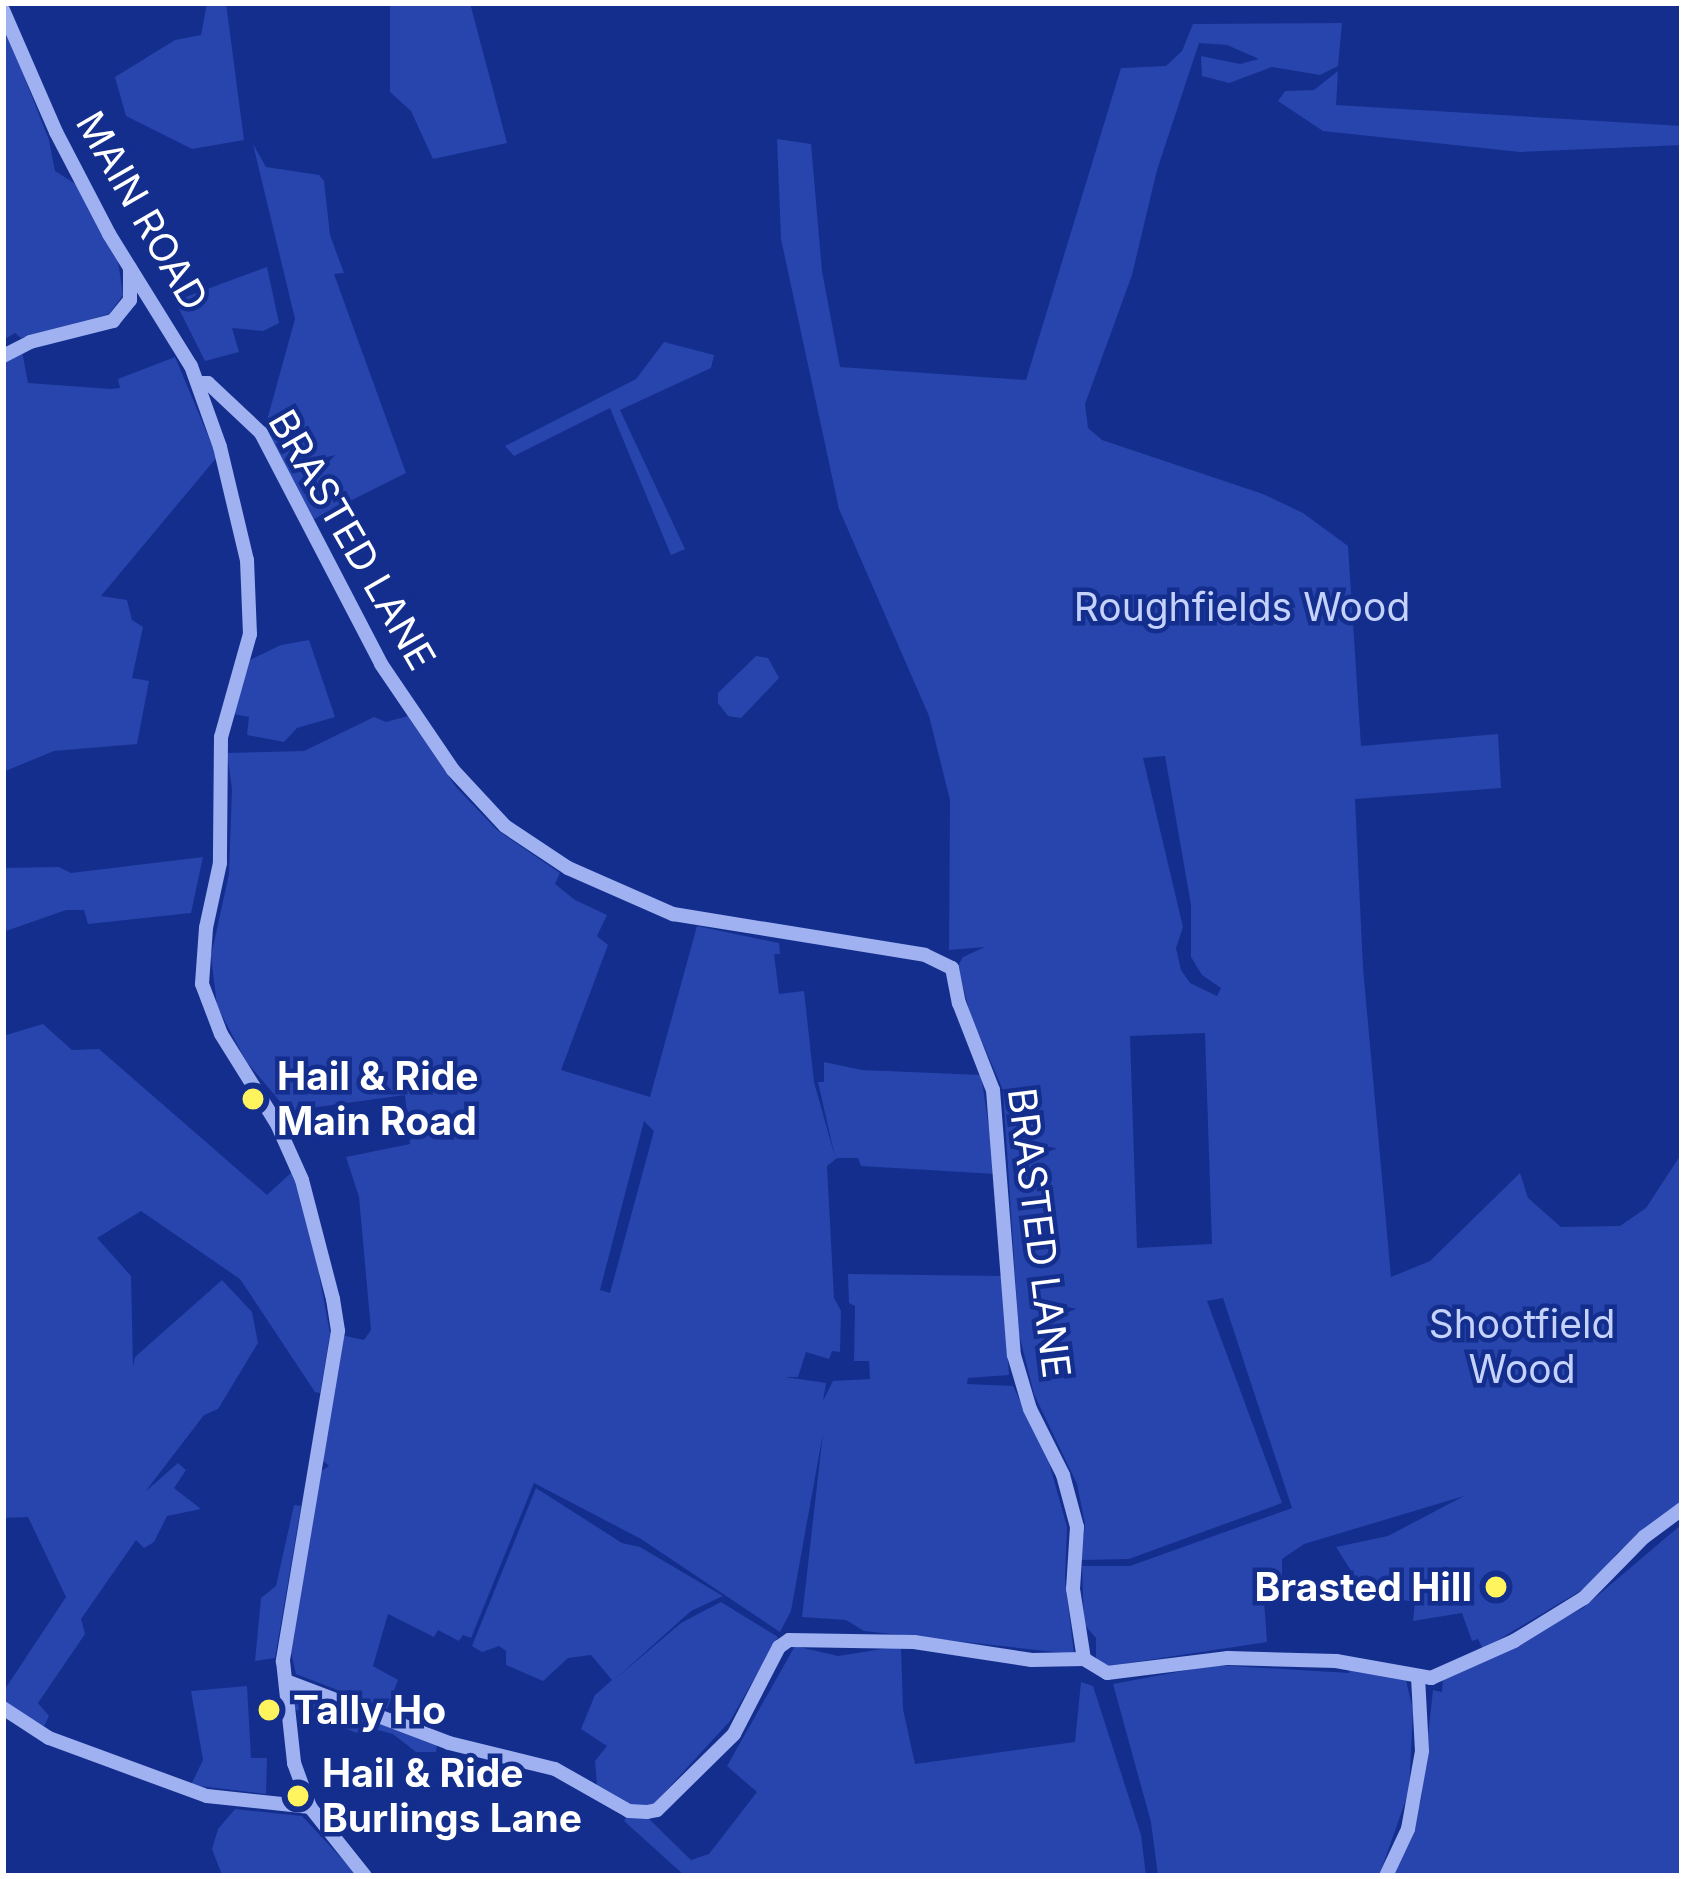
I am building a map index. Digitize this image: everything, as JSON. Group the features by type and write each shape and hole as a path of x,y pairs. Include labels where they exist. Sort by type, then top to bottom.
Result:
{"street":[{"name":"MAIN ROAD","path":"3,10 56,133 199,383 247,560 250,634 221,737 220,863 206,928 202,984 221,1034 277,1124 302,1180 316,1218 338,1331 283,1643 294,1763 310,1808"},
{"path":"3,356 30,342 113,321 130,300 130,267"},
{"name":"BRASTED LANE","path":"199,383 208,383 261,433 381,664 453,770 505,826 568,868 673,914 908,952 952,968 959,1003 993,1090 1014,1355 1030,1409 1063,1475 1077,1527 1073,1589 1084,1659"},
{"path":"286,1681 449,1743 555,1768 629,1811 647,1812 657,1810 734,1733 779,1647 789,1640 914,1642 1032,1660 1084,1659 1107,1673 1228,1658 1336,1661 1418,1677 1447,1673 1566,1609 1682,1509"},
{"path":"1386,1876 1408,1829 1422,1751 1418,1677"},
{"path":"3,1708 68,1746 207,1796 310,1808 364,1876"}],"green space":[{"path":"207,3 226,3 244,140 192,149 126,116 115,77 175,40 201,35"},
{"path":"390,3 470,3 507,143 433,159 411,111 390,92"},
{"path":"3,23 49,140 55,171 77,185 118,261 123,295 109,314 21,338 15,333 3,340"},
{"path":"1342,23 1338,66 1320,75 1272,67 1229,83 1202,76 1201,56 1240,64 1259,59 1227,45 1199,43 1157,170 1132,275 1085,404 1088,428 1102,440 1263,494 1303,513 1348,546 1361,746 1498,734 1501,788 1355,799 1363,968 1391,1277 1430,1261 1520,1173 1528,1198 1561,1227 1620,1226 1646,1208 1682,1153 1682,1503 1617,1553 1595,1582 1483,1649 1478,1639 1472,1641 1462,1613 1413,1621 1415,1602 1366,1594 1336,1547 1388,1536 1464,1496 1304,1544 1282,1559 1282,1583 1263,1586 1267,1642 1102,1667 1096,1664 1096,1638 1084,1624 1082,1566 1130,1566 1292,1508 1223,1298 1207,1301 1282,1503 1129,1559 1081,1560 1085,1524 1077,1484 1034,1394 1019,1334 1003,1090 970,1014 958,966 963,957 985,947 949,950 950,800 929,716 839,509 781,239 777,139 811,144 822,271 840,367 1026,380 1121,68 1166,66 1182,51 1193,24","holes":["1165,756 1191,905 1191,957 1202,975 1221,988 1217,996 1190,983 1176,948 1183,927 1143,758","1205,1033 1212,1244 1137,1248 1130,1036"]},
{"path":"1338,71 1336,105 1682,126 1682,145 1520,152 1323,131 1278,101 1285,91 1314,90"},
{"path":"253,144 266,167 319,175 324,181 330,235 344,273 334,274 406,473 314,519 264,431 295,319"},
{"path":"267,267 279,323 263,331 232,328 239,352 205,361 175,301"},
{"path":"664,342 714,355 711,368 620,410 685,549 671,555 610,408 514,456 505,446 636,379"},
{"path":"22,351 28,383 111,389 120,388 118,379 175,357 217,457 101,596 127,600 132,620 143,627 132,678 149,681 137,744 54,751 3,772 3,361"},
{"path":"309,640 335,717 297,728 284,742 247,735 249,717 234,714 248,661 281,645"},
{"path":"756,656 768,658 779,678 741,718 728,716 718,703 718,693"},
{"path":"408,716 456,787 497,830 560,873 555,884 575,900 607,915 597,936 608,945 561,1070 650,1097 697,926 779,943 780,954 774,954 779,994 804,991 814,1082 835,1157 818,1082 824,1082 824,1062 862,1070 981,1075 996,1174 861,1166 858,1158 837,1158 827,1166 834,1298 841,1311 840,1352 832,1351 829,1359 806,1352 798,1377 785,1377 826,1383 823,1401 833,1381 870,1379 869,1361 854,1361 855,1306 849,1303 848,1274 1002,1276 1009,1375 968,1378 967,1384 1013,1386 1048,1459 1067,1527 1065,1580 1074,1654 864,1631 846,1620 802,1617 823,1433 791,1611 780,1632 641,1539 534,1483 471,1638 463,1635 459,1641 438,1630 434,1637 388,1614 373,1666 398,1680 387,1709 296,1674 291,1652 320,1472 329,1466 321,1459 341,1335 364,1340 371,1330 359,1197 346,1157 410,1144 405,1095 288,1111 246,1061 217,1006 211,956 229,874 232,789 227,753 304,751 374,717 386,722","holes":["644,1121 654,1131 610,1293 600,1290"]},
{"path":"203,857 191,913 88,924 84,910 66,910 3,932 3,868 59,867 71,873"},
{"path":"43,1024 72,1050 99,1049 267,1195 292,1172 305,1200 330,1333 320,1393 315,1392 240,1279 141,1211 97,1238 131,1276 133,1367 135,1357 222,1280 252,1312 258,1343 218,1409 204,1415 145,1492 178,1463 186,1470 174,1488 201,1509 167,1516 154,1542 144,1548 136,1540 81,1619 85,1634 38,1703 49,1716 44,1726 3,1702 3,1692 66,1597 28,1517 3,1518 3,1036"},
{"path":"536,1488 622,1543 640,1547 723,1596 691,1611 614,1680 681,1623 721,1602 778,1637 730,1721 652,1806 634,1806 597,1785 595,1761 607,1746 581,1729 595,1695 612,1680 591,1655 568,1658 543,1681 506,1665 506,1651 499,1646 482,1652 472,1646"},
{"path":"294,1505 301,1506 275,1658 255,1661 261,1598 276,1586"},
{"path":"1682,1524 1682,1876 1394,1876 1421,1800 1433,1690 1442,1692 1443,1680 1583,1608"},
{"path":"795,1646 838,1656 901,1646 903,1709 915,1764 1075,1742 1081,1682 1093,1686 1141,1835 1146,1876 685,1876 624,1821 628,1815 649,1819 691,1860 709,1854 757,1792 727,1766"},
{"path":"1215,1665 1349,1673 1350,1667 1406,1680 1413,1710 1409,1791 1379,1876 1158,1876 1151,1822 1113,1684"},
{"path":"247,1686 251,1758 267,1758 266,1794 191,1785 203,1760 191,1691"},
{"path":"292,1689 437,1743 436,1752 416,1752 393,1734 366,1727 357,1733 294,1709"},
{"path":"235,1809 302,1816 358,1876 214,1876 222,1875 212,1849 218,1829"}],"place":[{"name":"Hail & Ride Main Road","path":"253,1099"},
{"name":"Brasted Hill","path":"1496,1587"},
{"name":"Tally Ho","path":"269,1710"},
{"name":"Hail & Ride Burlings Lane","path":"298,1796"}],"park label":[{"name":"Roughfields Wood","path":"1242,607"},
{"name":"Shootfield Wood","path":"1522,1348"}]}
